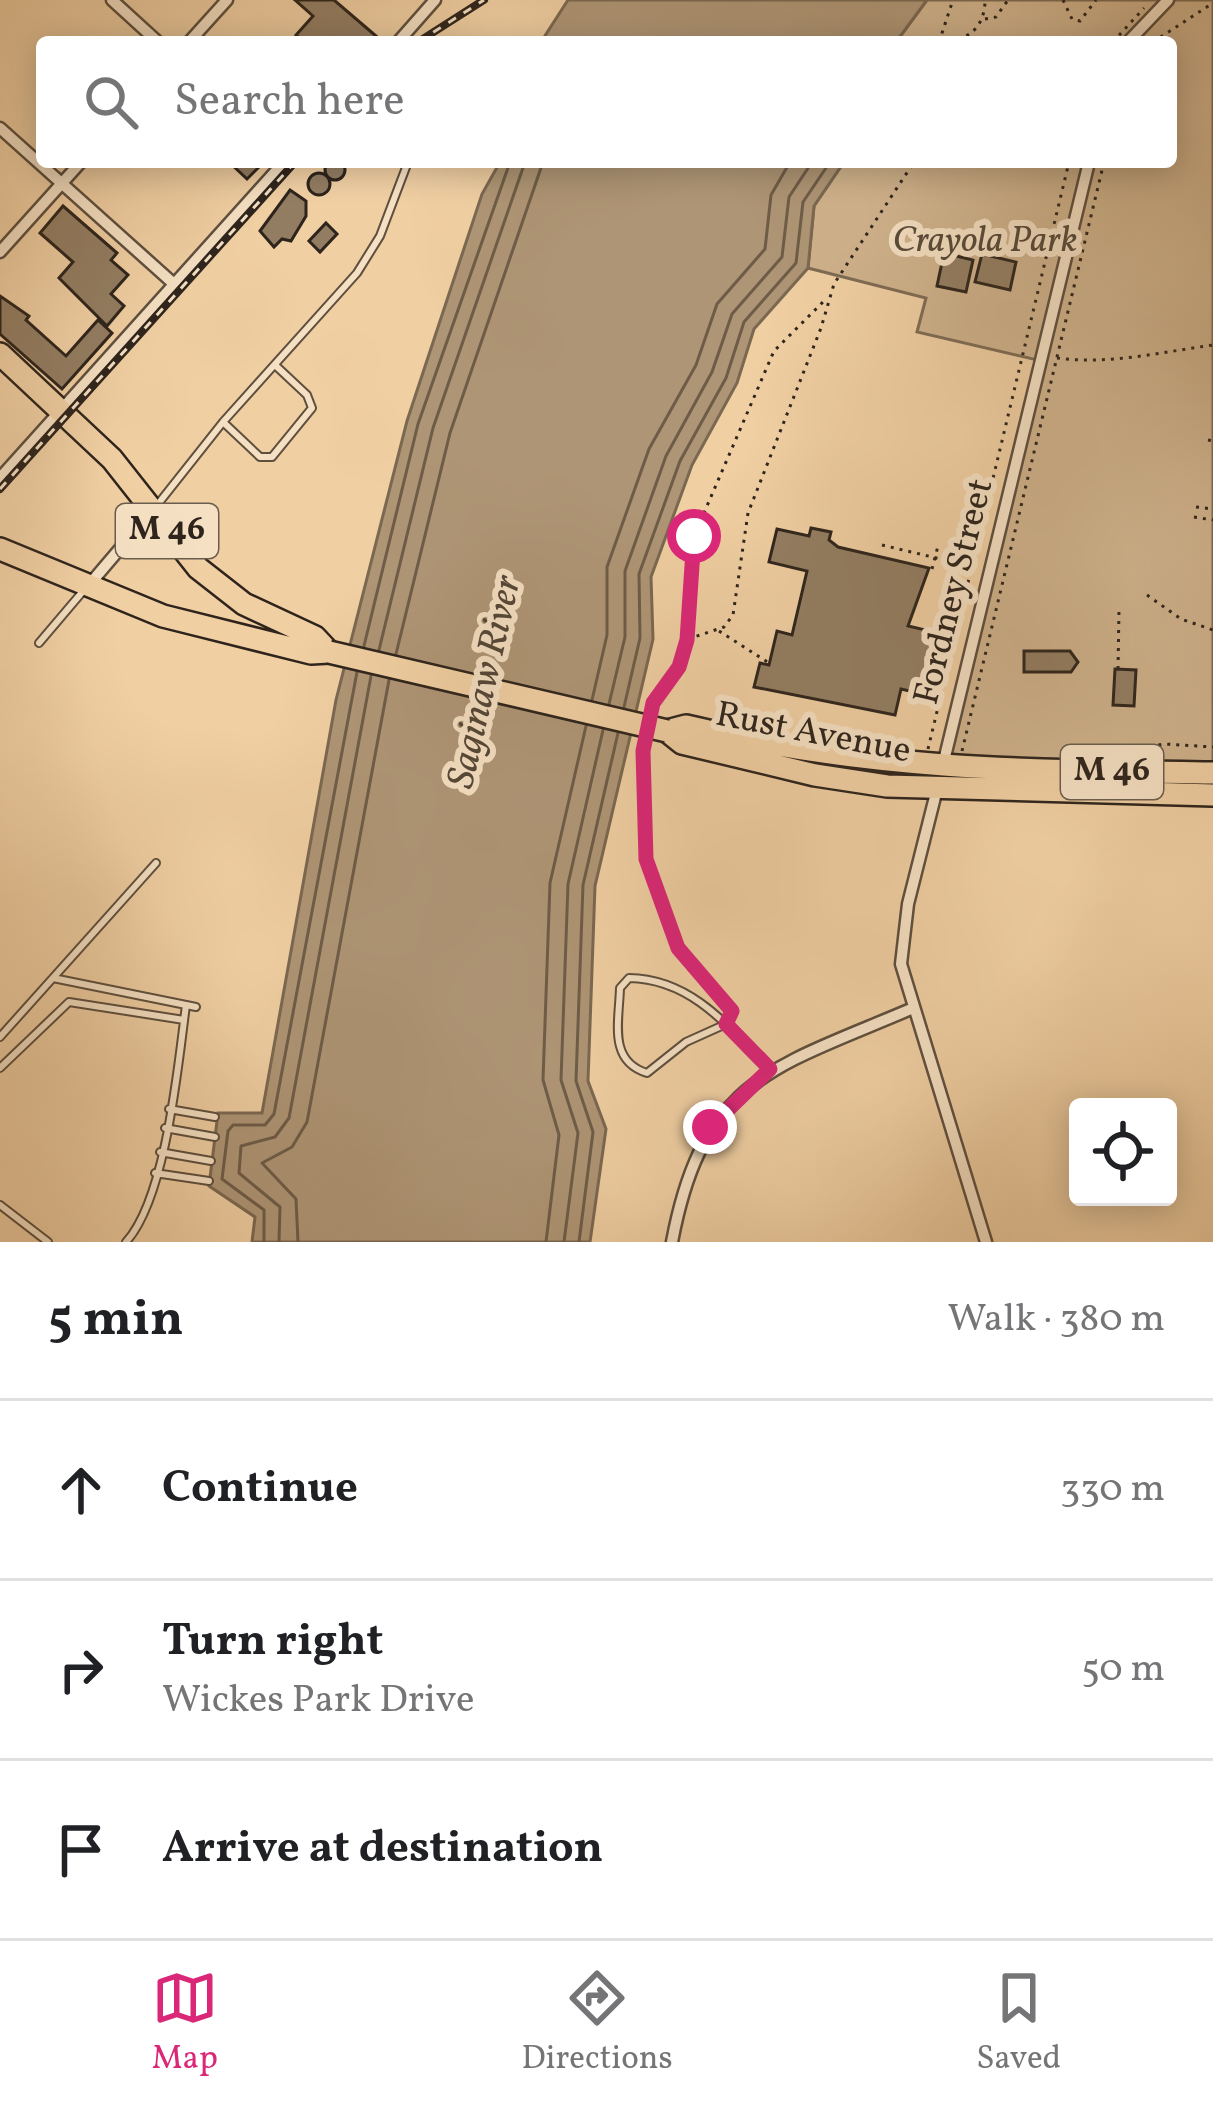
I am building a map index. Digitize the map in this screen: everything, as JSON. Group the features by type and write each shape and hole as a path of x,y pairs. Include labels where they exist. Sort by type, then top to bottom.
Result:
{"highway":[{"name":"M 46","path":"0,354 112,459 198,568 226,592 314,637 329,652"},
{"name":"M 46","path":"0,549 86,588 208,629 311,653 329,652 654,728"},
{"name":"Rust Avenue","path":"654,728 686,726 811,754 936,772 1213,795"},
{"name":"Rust Avenue","path":"936,772 1213,773"}],"street":[{"path":"112,0 151,36"},
{"path":"194,36 226,0"},
{"path":"407,36 435,0"},
{"path":"1134,36 1168,0"},
{"path":"0,128 36,161"},
{"path":"44,168 175,284"},
{"path":"0,252 76,168"},
{"path":"2,473 279,168"},
{"name":"Fordney Street","path":"986,1242 911,1009 902,942 936,772 1087,168"},
{"path":"86,588 152,512"},
{"path":"672,1242 694,1158 710,1127 770,1069 911,1009"}],"lane":[{"path":"152,512 223,422 371,252 406,168"},
{"path":"223,422 260,457 277,453 312,408 308,395 275,364"},
{"path":"39,644 86,588"},
{"path":"0,1037 156,863"},
{"path":"53,978 196,1007"},
{"path":"726,1024 686,1042 646,1073 632,1069 619,1048 620,988 629,978 655,979 693,995 726,1024 770,1069"},
{"path":"0,1068 55,1011 70,1003 184,1020"},
{"path":"126,1242 139,1228 155,1173 186,1005"},
{"path":"169,1108 215,1117"},
{"path":"165,1128 214,1137"},
{"path":"160,1152 211,1160"},
{"path":"155,1173 209,1181"},
{"path":"0,1205 48,1242"}],"path":[{"path":"940,36 953,0"},
{"path":"970,36 983,19 985,0"},
{"path":"983,19 996,17 1008,0"},
{"path":"1064,0 1072,20 1080,21 1096,0"},
{"path":"1117,36 1131,17 1156,0"},
{"path":"1162,36 1213,2"},
{"path":"726,1024 732,1011 678,948 646,859 653,703 679,667 687,640 694,536 774,350 827,298 910,168"},
{"path":"936,772 974,567 1066,168"},
{"path":"966,753 962,753 1103,168"},
{"path":"687,640 697,632 718,629 733,615 748,513 821,328 827,298"},
{"path":"1057,358 1112,360 1213,345"},
{"path":"1196,507 1213,509"},
{"path":"1194,518 1213,520"},
{"path":"882,545 974,567"},
{"path":"932,569 938,546"},
{"path":"1147,595 1181,619 1213,630"},
{"path":"943,634 950,604"},
{"path":"1118,669 1119,608"},
{"path":"718,629 769,663"},
{"path":"1090,754 1166,744 1213,747"}],"green space":[{"name":"Crayola Park","path":"927,0 1213,0 1213,773 942,768 1042,361 917,332 926,298 808,268 814,206 840,168 1177,168 1177,36 900,36"}],"water":[{"path":"568,0 927,0 900,36 545,36"},
{"name":"Saginaw River","path":"497,168 840,168 814,206 808,268 754,329 737,383 692,465 651,577 653,639 595,886 588,1081 606,1129 590,1242 252,1242 255,1217 209,1186 218,1113 262,1113 336,700 407,421 482,194"}],"building":[{"path":"295,0 334,0 376,36 297,36 313,16"},
{"path":"235,168 258,168 247,179"},
{"path":"326,168 344,168 342,177 335,180 325,170"},
{"path":"319,173 330,184 319,195 308,184"},
{"path":"290,190 306,201 306,216 291,241 282,239 274,247 260,231"},
{"path":"63,206 117,253 111,260 128,275 111,294 124,306 107,326 59,278 73,262 40,233"},
{"path":"326,223 337,234 320,252 309,241"},
{"path":"944,253 973,260 966,292 937,286"},
{"path":"982,254 1016,262 1010,290 975,282"},
{"path":"0,296 29,316 26,320 66,356 98,320 112,333 62,389 0,334"},
{"path":"811,528 831,532 829,540 838,547 929,568 908,626 947,635 932,696 901,689 895,715 754,687 760,663 769,665 777,631 792,635 807,571 769,562 777,529 809,536"},
{"path":"1024,651 1070,651 1078,662 1071,672 1024,672"},
{"path":"1115,669 1136,670 1134,706 1113,705"}],"railway":[{"path":"427,36 484,0"},
{"path":"0,489 290,168"}],"route":[{"path":"694,536 687,580 687,640 679,667 653,703 643,751 646,859 678,948 732,1011 726,1024 770,1069 735,1097 710,1127"}]}
